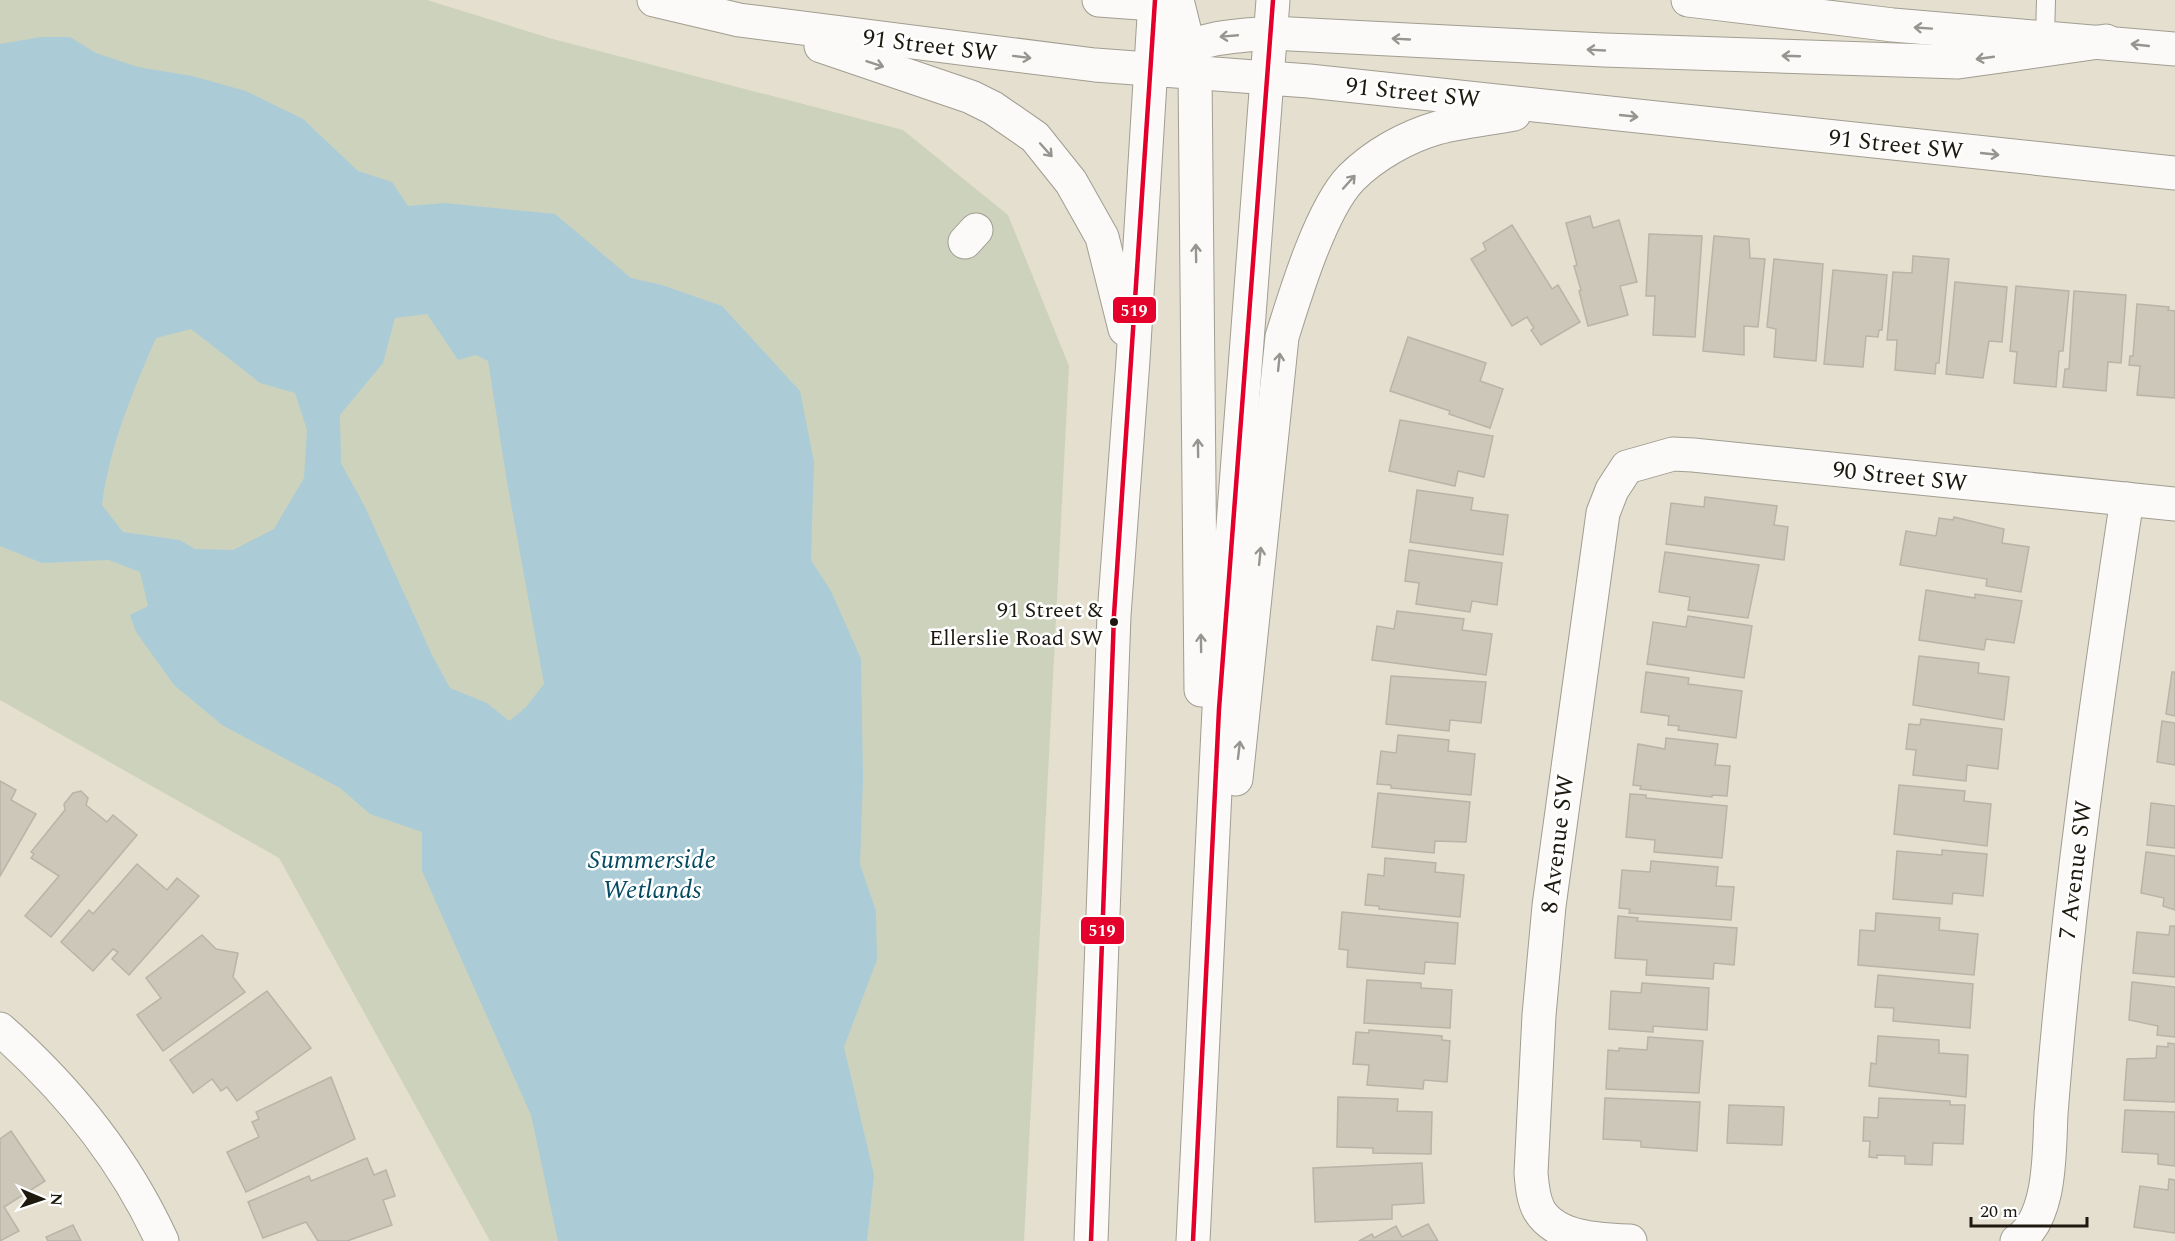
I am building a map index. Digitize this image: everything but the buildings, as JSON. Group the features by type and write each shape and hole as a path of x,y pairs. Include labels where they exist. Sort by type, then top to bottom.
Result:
{"main road":[{"name":"91 Street SW","path":"654,0 739,20 989,53 1095,65 1149,68 1192,59 1267,78 2175,173"},
{"path":"1100,0 1172,2"},
{"path":"1192,1241 1219,709 1273,0"},
{"path":"1688,0 1893,25 2106,41 2175,49"},
{"path":"1172,2 1192,59 1201,667 1201,1079"},
{"path":"1091,1241 1114,615 1133,360 1149,68 1172,2"},
{"path":"739,20 944,86 993,108 1035,137 1071,182 1102,237 1133,360"},
{"path":"1192,59 1219,37 1271,33 1604,50 1958,62 2106,41"},
{"path":"1201,1079 1250,657 1282,337 1296,290 1337,197 1351,178 1388,148 1437,128 1550,108"},
{"name":"90 Street SW","path":"1628,467 1672,454 1693,455 2175,504"},
{"name":"8 Avenue SW","path":"1628,467 1612,490 1598,539 1549,906 1539,1015 1531,1173 1539,1211 1551,1223 1582,1236 1630,1241"},
{"name":"7 Avenue SW","path":"2020,1239 2037,1216 2046,1186 2058,1027 2086,776 2127,499"},
{"path":"0,1029 58,1083 95,1126 126,1175 162,1241"}],"lane":[{"path":"2045,37 2046,0"}],"green space":[{"path":"0,0 427,0 549,38 903,130 1008,215 1069,366 1024,1241 490,1241 279,858 0,700"}],"water":[{"name":"Summerside Wetlands","path":"41,37 70,37 96,53 138,67 192,76 246,91 303,119 358,171 392,182 408,206 445,203 555,214 631,278 662,285 722,306 800,391 814,462 811,560 831,591 861,659 863,779 860,864 876,911 877,960 844,1047 874,1175 867,1241 558,1241 531,1115 422,871 422,832 370,814 340,788 222,725 174,685 136,632 130,615 148,606 140,572 109,560 42,563 0,546 0,44","holes":["427,314 458,360 476,355 488,361 507,482 544,684 526,707 509,721 487,703 450,688 432,655 365,507 341,463 340,415 383,363 395,318","191,329 260,383 295,393 307,430 304,478 274,529 233,550 195,549 180,540 123,532 102,505 116,440 130,399 156,338"]}],"transit line":[{"name":"519","path":"1091,1241 1114,615 1155,0"},
{"name":"519","path":"1193,1241 1219,709 1273,0"}],"place":[{"name":"91 Street & Ellerslie Road SW","path":"1114,622"}]}
